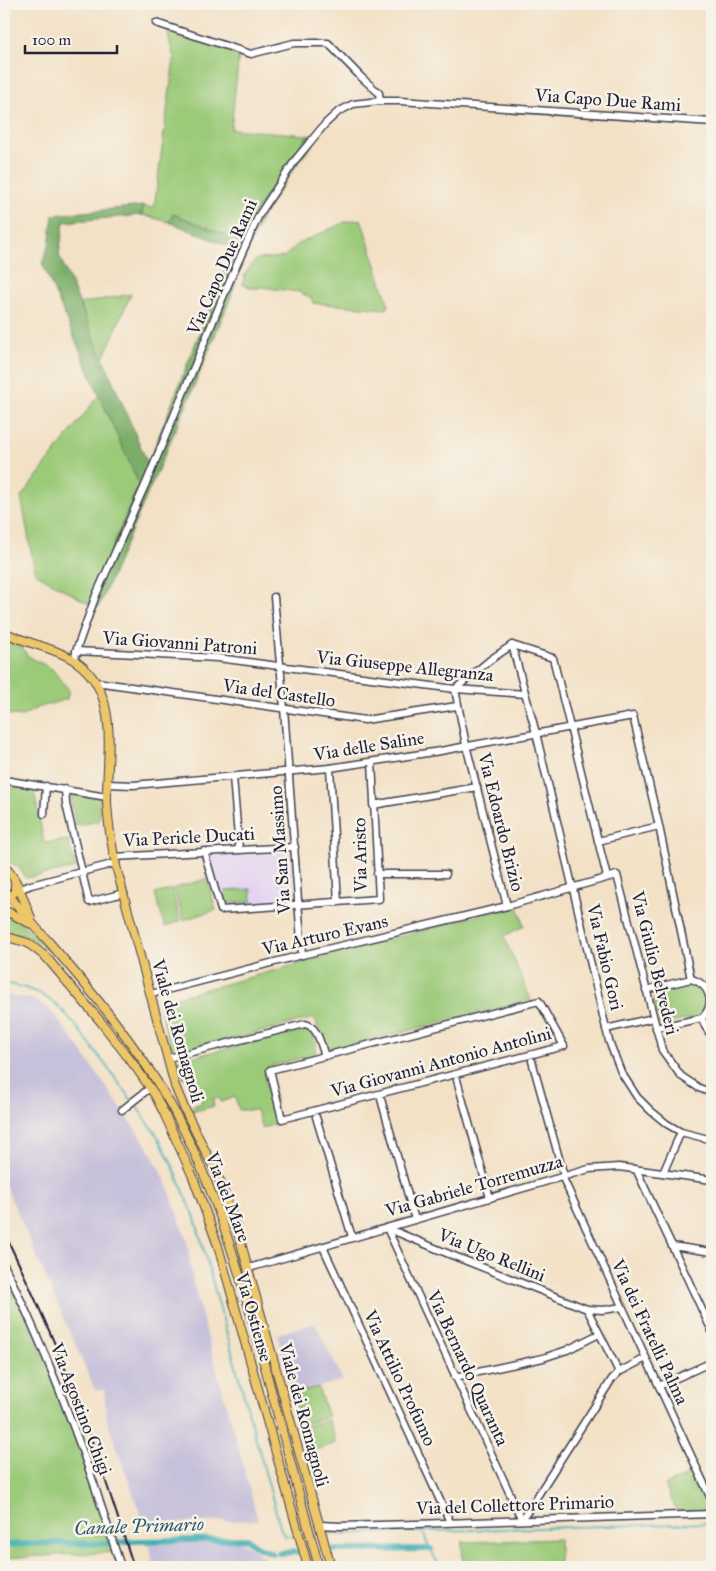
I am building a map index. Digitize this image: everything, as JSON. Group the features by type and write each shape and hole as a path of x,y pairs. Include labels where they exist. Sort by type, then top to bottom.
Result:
{"main road":[{"name":"Viale dei Romagnoli","path":"4,632 75,661 86,670 102,693 107,716 109,823 115,860 174,1081 182,1104 214,1167 249,1268 331,1567"},
{"path":"5,868 13,877 16,886 12,895 24,903 35,926"},
{"name":"Via del Mare","path":"4,890 12,895 35,926 88,987 148,1068 176,1116 202,1170 223,1221 249,1306 319,1567"},
{"path":"4,910 35,926"},
{"name":"Via Ostiense","path":"4,936 28,943 46,957 101,1022 150,1088 164,1113 194,1177 218,1246 308,1567"}],"street":[{"path":"156,23 251,54 294,43 328,44 379,93 380,101"},
{"name":"Via Capo Due Rami","path":"75,661 76,651 96,595 147,481 258,215 296,159 325,124 338,112 353,104 400,101 712,122"},
{"name":"Via San Massimo","path":"274,597 281,667 302,955"},
{"path":"455,689 490,660 512,646 553,658 607,877"},
{"name":"Via Fabio Gori","path":"512,646 536,733 609,1041 621,1072 637,1097 667,1124 681,1132 712,1140"},
{"name":"Via Giovanni Patroni","path":"76,651 218,658 281,667"},
{"name":"Via Giuseppe Allegranza","path":"281,667 455,689 525,694"},
{"name":"Via del Castello","path":"96,682 365,720 457,706"},
{"name":"Via Edoardo Brizio","path":"455,689 466,745 507,906"},
{"name":"Via delle Saline","path":"108,784 133,784 289,773 330,768 633,716 659,826"},
{"name":"Via Aristo","path":"204,851 221,910 379,899 372,762"},
{"path":"330,768 338,902"},
{"path":"232,777 239,849"},
{"path":"4,780 108,796"},
{"path":"44,814 46,786"},
{"path":"373,805 477,787"},
{"path":"65,789 66,804 88,902 124,893"},
{"path":"598,840 659,826 691,979"},
{"name":"Via Pericle Ducati","path":"12,895 32,885 81,873 115,860 204,851 295,847"},
{"path":"377,874 446,874"},
{"name":"Via Arturo Evans","path":"152,994 302,955 507,906 617,875"},
{"name":"Via Giulio Belvederi","path":"617,875 662,1050 681,1076 699,1088 712,1093"},
{"path":"13,877 32,885"},
{"path":"646,990 691,979 704,985 711,997 710,1008 702,1018 656,1028"},
{"name":"Via Giovanni Antonio Antolini","path":"539,1001 564,1046 282,1119 270,1070 325,1056 539,1001"},
{"path":"606,1029 653,1018"},
{"path":"702,1018 712,1037"},
{"name":"Via Giovanni Antonio Antolini","path":"168,1058 305,1024 314,1028 325,1056"},
{"name":"Via dei Fratelli Palma","path":"532,1061 563,1176 712,1501"},
{"path":"457,1080 490,1198"},
{"path":"122,1110 150,1088"},
{"path":"381,1099 415,1220"},
{"path":"316,1117 352,1237"},
{"path":"663,1173 681,1132"},
{"name":"Via Gabriele Torremuzza","path":"249,1268 563,1176 601,1167 636,1169 712,1180"},
{"path":"636,1169 712,1331"},
{"name":"Via Ugo Rellini","path":"387,1228 587,1309"},
{"name":"Via Bernardo Quaranta","path":"387,1228 522,1520"},
{"path":"672,1246 712,1252"},
{"name":"Via Attilio Profumo","path":"323,1247 450,1522"},
{"name":"Via Agostino Chigi","path":"4,1265 40,1344 66,1408 94,1484 121,1567"},
{"path":"619,1372 587,1309 603,1310 622,1306"},
{"path":"455,1378 543,1358 567,1350 599,1334"},
{"path":"522,1520 612,1379 619,1372 646,1358"},
{"path":"659,1386 712,1362"},
{"name":"Via del Collettore Primario","path":"319,1525 341,1526 712,1514"}],"shaded area":[{"path":"290,851 295,902 223,905 209,855"},
{"path":"4,995 32,999 49,1008 143,1140 168,1186 187,1242 193,1283 258,1520 144,1524 107,1421 104,1390 95,1390 4,1182"},
{"path":"315,1323 343,1380 293,1394 277,1334"},
{"path":"236,1541 249,1546 272,1564 269,1567 155,1567 148,1544"}],"green space":[{"path":"167,30 239,54 231,129 308,135 236,239 173,214 169,222 142,215 143,206 154,208 174,59"},
{"path":"308,135 317,139 264,213 191,394 98,608 89,604 139,484 42,263 49,245 53,215 143,206 142,215 64,222 59,255 148,464 233,248 169,222 173,214 236,239"},
{"path":"361,219 389,306 386,309 313,303 311,298 299,292 261,287 254,288 242,284 245,274 256,259 284,257 298,244 345,222"},
{"path":"131,294 103,359 79,304"},
{"path":"99,395 139,484 89,604 35,573 21,497"},
{"path":"9,643 23,649 28,656 52,669 69,690 67,699 37,708 22,716 4,714 4,644"},
{"path":"4,785 34,791 44,843 68,840 76,868 26,878 19,868 4,858"},
{"path":"71,794 100,798 99,821 76,826"},
{"path":"207,879 216,910 183,920 174,888"},
{"path":"172,889 180,921 165,927 155,894"},
{"path":"251,889 252,902 226,903 225,891"},
{"path":"518,905 524,926 504,936 531,1000 335,1049 326,1046 314,1018 187,1051 177,1049 169,1044 159,1002"},
{"path":"4,913 28,929 48,951 38,942 28,937 4,931"},
{"path":"692,983 702,985 709,1001 702,1014 698,1017 660,1025 654,1003 656,994"},
{"path":"310,1029 315,1038 315,1054 268,1067 268,1073 264,1074 267,1088 272,1087 276,1105 273,1107 276,1121 280,1123 262,1128 256,1110 239,1110 235,1097 221,1102 220,1098 213,1099 214,1106 192,1112 190,1107 202,1103 195,1075 183,1078 181,1069 177,1070 175,1061"},
{"path":"4,1265 66,1408 116,1552 4,1558"},
{"path":"318,1387 328,1417 301,1425 293,1394"},
{"path":"329,1420 336,1443 309,1452 302,1427"},
{"path":"696,1471 711,1506 709,1510 677,1512 665,1485"},
{"path":"559,1539 559,1567 463,1567 462,1542"}],"waterway":[{"path":"4,983 39,993 56,1004 74,1023 158,1137 195,1218 281,1530 285,1536 295,1536"},
{"path":"328,1534 712,1523"},
{"name":"Canale Primario","path":"423,1531 427,1543 440,1567"},
{"name":"Canale Primario","path":"4,1545 247,1539 259,1548 272,1553"},
{"name":"Canale Primario","path":"333,1550 431,1549"},
{"name":"Canale Primario","path":"279,1553 296,1552"}],"railway":[{"path":"4,1232 62,1360 103,1473 134,1567"}]}
